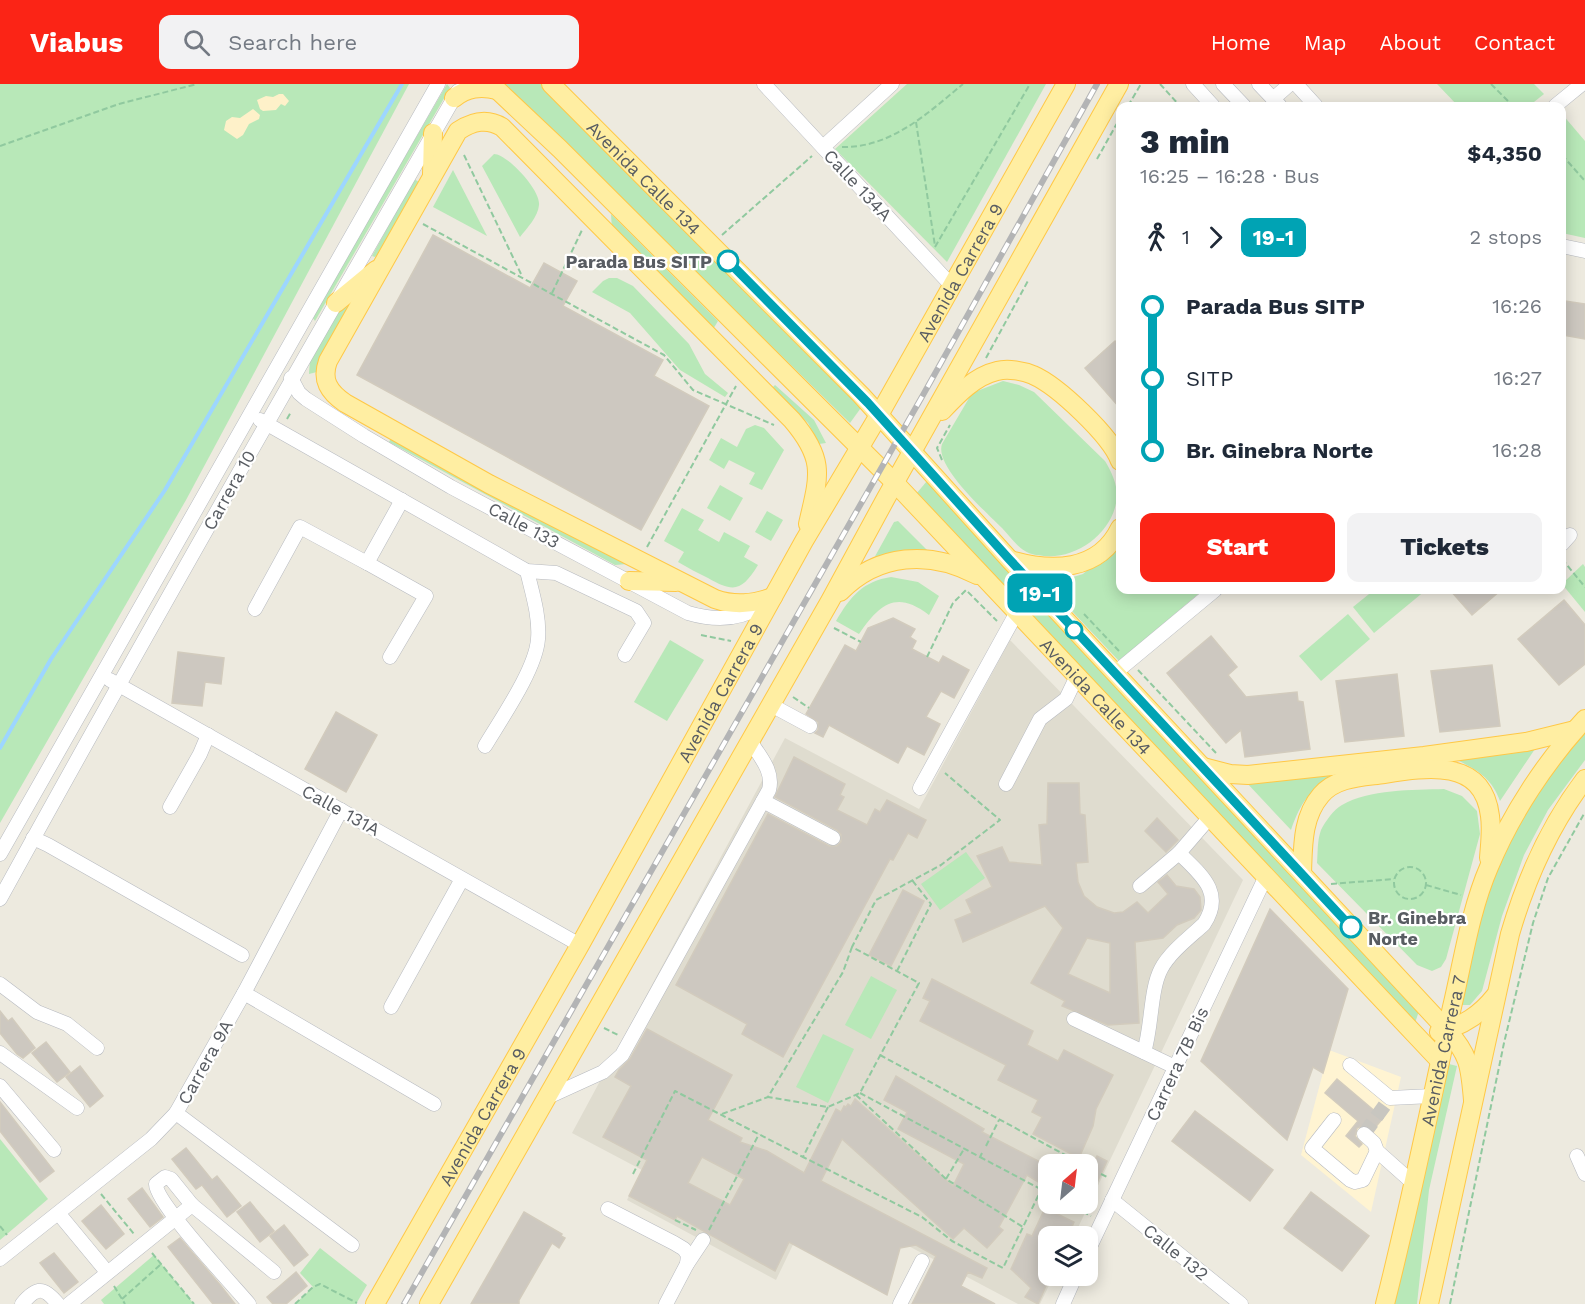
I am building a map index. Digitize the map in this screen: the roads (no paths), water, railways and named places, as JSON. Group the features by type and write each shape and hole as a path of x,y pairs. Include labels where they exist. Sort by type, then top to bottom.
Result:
{"main road":[{"name":"Avenida Calle 134","path":"551,84 879,415 1115,674 1447,1030 1460,1045 1468,1060 1473,1100"},
{"name":"Avenida Carrera 9","path":"366,1303 580,945 804,541 879,415 1066,84"},
{"path":"429,1304 830,601 1119,84"},
{"name":"Avenida Calle 134","path":"494,87 560,149 895,483 1440,1061"},
{"path":"458,91 494,87 516,140"},
{"path":"773,597 757,602 725,603 459,468 345,403 330,390 325,382 328,361 458,131 469,124 490,121 502,127 792,420 808,440 818,471 818,482 804,541"},
{"path":"431,179 433,133"},
{"path":"560,149 607,232"},
{"path":"336,303 384,264"},
{"path":"713,340 778,368"},
{"path":"928,425 956,396 980,378 996,371 1009,369 1032,375 1047,384 1088,420 1116,452"},
{"path":"1009,559 1045,567 1079,565 1091,560 1116,532"},
{"path":"830,601 853,579 871,568 891,561 912,558 934,560 952,565 986,580"},
{"path":"629,581 681,582"},
{"path":"1203,767 1230,774 1248,775 1424,756 1526,742 1580,725"},
{"name":"Avenida Carrera 7","path":"1385,1304 1475,910 1489,867 1522,805 1555,755 1580,725"},
{"path":"1302,873 1303,840 1310,811 1329,787 1353,778 1432,768 1462,773 1475,783 1486,799 1491,828 1489,867"},
{"path":"1429,1304 1473,1100 1521,896 1553,828 1585,780"},
{"path":"1416,1035 1447,1030 1476,1016 1497,994"}],"street":[{"name":"Carrera 10","path":"0,854 438,84"},
{"name":"Calle 134A","path":"764,84 952,286"},
{"path":"823,147 892,84"},
{"path":"1193,84 1209,102"},
{"path":"1223,84 1240,102"},
{"path":"1259,84 1276,102"},
{"path":"1278,102 1290,84"},
{"path":"1296,84 1312,102"},
{"path":"1561,102 1582,84"},
{"name":"Carrera 10","path":"0,899 118,684 291,378 458,91"},
{"path":"1566,247 1585,251"},
{"name":"Calle 133","path":"291,378 299,393 306,399 364,436 451,487 688,613 714,619 741,615 758,608 773,597"},
{"path":"250,415 527,571 556,573 636,611 644,623 625,655"},
{"path":"367,563 402,500"},
{"path":"255,609 300,527 426,596 390,657"},
{"path":"485,746 530,666 538,640 535,607 527,571"},
{"path":"1115,674 1210,594"},
{"path":"920,788 1017,612"},
{"name":"Calle 131A","path":"103,675 580,945"},
{"path":"1006,784 1040,719 1066,699 1077,676"},
{"path":"771,705 810,726"},
{"path":"170,807 208,735"},
{"path":"546,1098 610,1068 630,1042 763,801 771,781 770,774 750,741"},
{"path":"763,801 833,838"},
{"name":"Carrera 9A","path":"0,1259 151,1139 176,1113 244,993 340,810"},
{"path":"1140,886 1179,853 1210,817"},
{"path":"33,838 48,844 242,955"},
{"path":"1144,1052 1159,975 1166,962 1204,924 1209,917 1212,903 1206,881 1179,853"},
{"name":"Carrera 7B Bis","path":"1098,1230 1266,876"},
{"path":"391,1007 462,879"},
{"path":"0,984 37,1012 67,1024 97,1048"},
{"path":"244,993 434,1104"},
{"path":"1074,1019 1175,1067"},
{"path":"0,1053 77,1108"},
{"path":"1350,1065 1390,1098 1432,1096"},
{"path":"0,1086 54,1150"},
{"path":"176,1113 352,1245"},
{"path":"1334,1120 1312,1148 1350,1180 1355,1182 1363,1180 1377,1150"},
{"path":"1364,1134 1374,1143 1377,1150 1413,1183"},
{"path":"1577,1156 1585,1174"},
{"path":"249,1304 175,1218 157,1192 156,1184 165,1177 171,1179 192,1204 274,1272"},
{"name":"Calle 132","path":"1112,1200 1241,1304"},
{"path":"69,1304 192,1204"},
{"path":"608,1209 684,1249 688,1255 687,1264"},
{"path":"59,1214 107,1272"},
{"path":"666,1304 702,1235"},
{"path":"900,1304 922,1261"},
{"path":"1063,1304 1071,1286"},
{"path":"22,1304 43,1290 49,1292 58,1304"}],"waterway":[{"path":"0,748 51,659 165,490 402,84"}],"tunnel":[{"path":"1364,1134 1390,1098"}],"railway":[{"path":"404,1304 923,395 1097,84"}],"place":[{"name":"Parada Bus SITP","path":"728,261"},
{"name":"Br. Ginebra Norte","path":"1351,927"}]}
